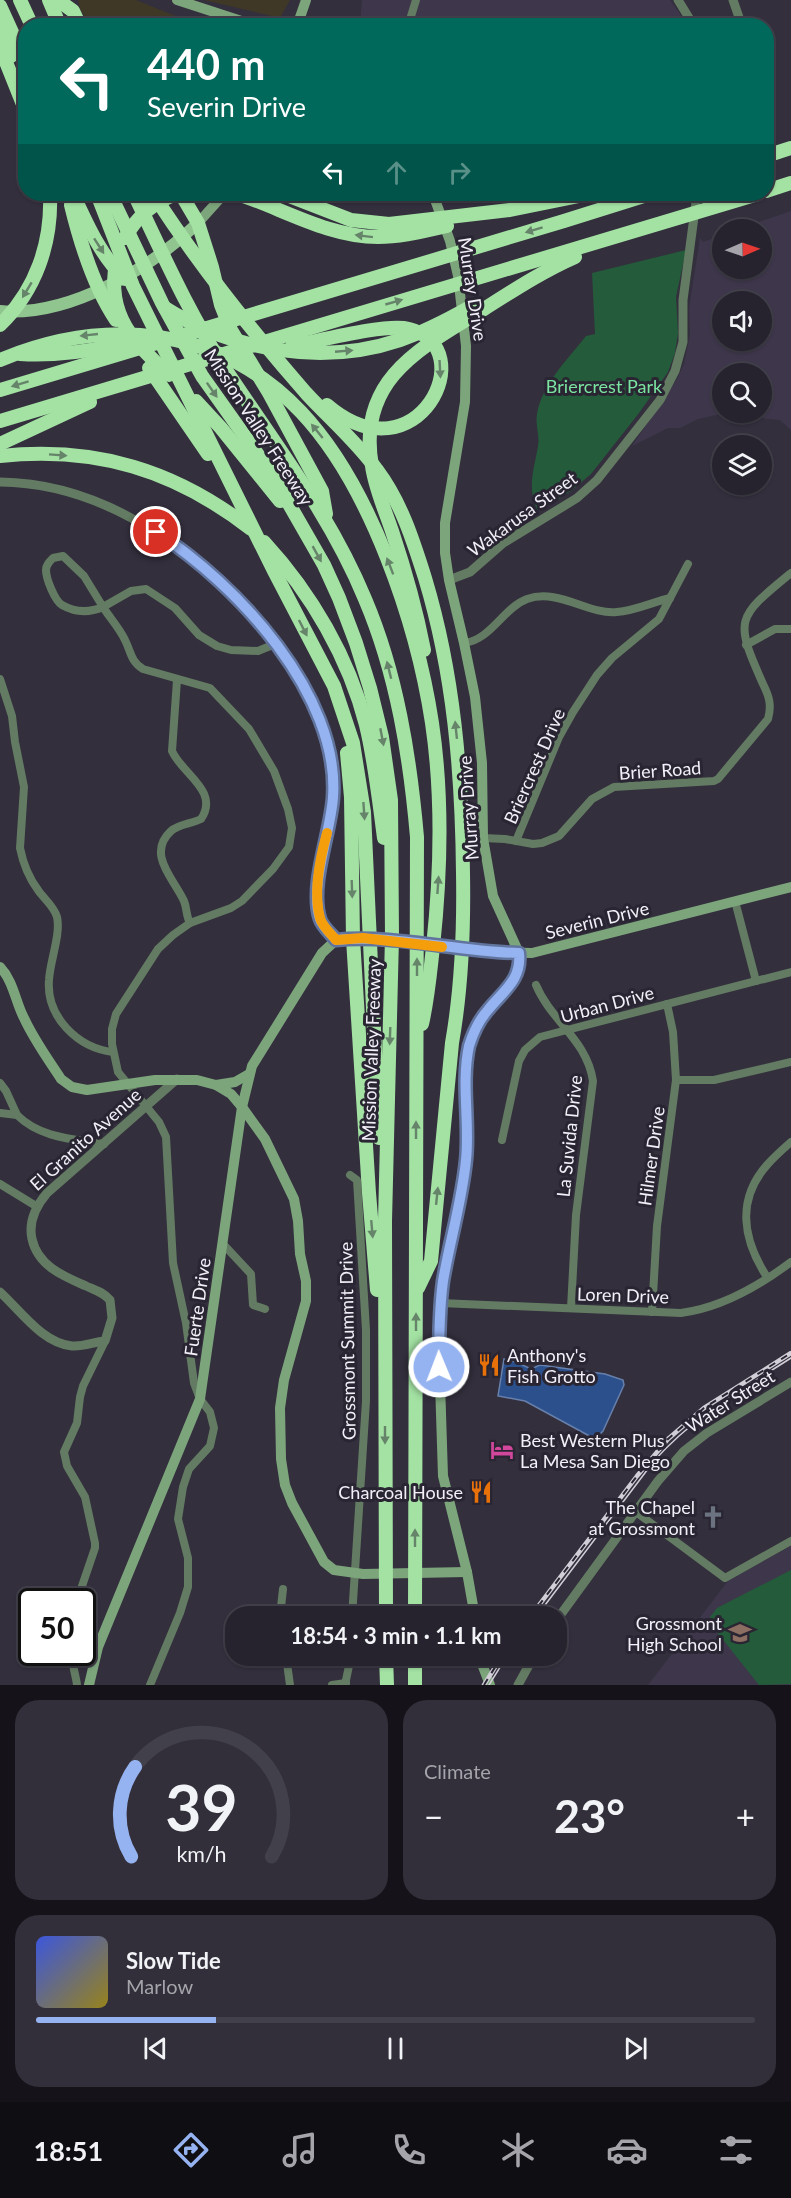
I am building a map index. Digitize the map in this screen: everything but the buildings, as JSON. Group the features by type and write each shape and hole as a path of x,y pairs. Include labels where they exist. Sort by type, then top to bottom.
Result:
{"highway":[{"path":"20,0 28,18"},
{"path":"49,0 57,18"},
{"path":"58,0 73,11 76,18"},
{"path":"0,6 18,45"},
{"path":"0,30 18,69"},
{"path":"0,47 18,92"},
{"path":"774,153 791,148"},
{"path":"774,188 791,183"},
{"path":"0,325 15,309 28,289 43,257 50,225 50,201"},
{"path":"70,201 106,306 199,440 248,520"},
{"path":"76,201 94,238 110,262 130,283 147,297 194,324 245,343 315,353 361,350 416,334 484,305"},
{"path":"100,201 122,261 142,304 248,520 334,686 346,720 359,768 362,794 375,1073 385,1221"},
{"name":"Mission Valley Freeway","path":"113,201 162,303 202,376 273,476 324,566 342,608 370,688 382,737 391,800 392,894 385,1221 386,1606"},
{"name":"Mission Valley Freeway","path":"137,201 178,285 224,366 306,486 365,599 387,661 411,776 417,837 415,1606"},
{"path":"158,201 205,272 249,328 376,468 383,479 396,500 408,528 427,586 444,654 459,752 463,835 463,950 431,1261 416,1293"},
{"path":"164,201 151,207 124,238 113,282 116,306 127,331 135,341 221,428 306,533"},
{"path":"184,201 198,223 221,305 231,330 322,491 328,525"},
{"path":"257,201 338,231 364,236 396,237 416,228 554,201"},
{"path":"303,201 351,220 416,228"},
{"path":"0,390 627,201"},
{"path":"0,421 735,201"},
{"path":"417,1046 429,998 439,868 440,802 429,672 420,628 390,524 375,482 370,454 373,416 384,388 401,365 424,346 484,305 559,264 641,230"},
{"path":"182,365 384,329 408,329 420,333 434,347 441,366 440,386 430,404 418,415 400,425 375,428 353,423 344,418 291,374"},
{"path":"0,360 38,345 61,339 107,334 154,336 205,349 239,364 285,397 319,433 349,479 377,533 401,596 426,687 432,723"},
{"path":"0,353 39,355 83,351 143,340 185,336"},
{"path":"0,444 102,397 114,387"},
{"path":"0,456 26,453 75,456 125,463 169,478 224,508 254,531 283,562 313,607 347,671 366,726 392,894"},
{"path":"317,657 341,719 349,770 369,1194 385,1377"},
{"path":"386,1666 387,1685"},
{"path":"415,1666 415,1685"}],"main road":[{"path":"177,0 232,18"},
{"path":"300,18 306,0"},
{"path":"0,311 39,308 100,290 159,255 198,223 218,201"},
{"name":"Murray Drive","path":"435,201 453,253 463,309 466,346 465,402 444,541 449,580 465,643 475,697 482,763 483,838 493,896 519,953"},
{"name":"Severin Drive","path":"336,940 358,938 463,950 532,953 791,887"},
{"name":"Fuerte Drive","path":"89,1685 98,1647 200,1399 242,1107 249,1074 315,962 336,940"},
{"path":"473,1606 443,1476 438,1320 443,1280 463,1189 467,1156 469,1048 480,1020 518,975 519,953"},
{"path":"0,968 9,977 31,1031 64,1082 76,1089 87,1090 177,1079 197,1080 216,1085 231,1094 265,1139 294,1199 300,1254 306,1281 306,1301 280,1402 281,1454 285,1485 305,1531 324,1562 334,1570 358,1574 467,1572"},
{"path":"216,1085 235,1082 249,1074"},
{"path":"483,1666 490,1685"}],"street":[{"path":"410,18 416,0"},
{"path":"678,0 689,18"},
{"path":"733,0 739,18"},
{"name":"Wakarusa Street","path":"449,580 470,572 502,544 577,498 597,480 660,399 675,371 683,342 683,300 696,201"},
{"path":"0,482 24,483 60,490 108,507 156,532 181,548 234,594 275,644 310,696 331,751 333,799 320,866 318,908 320,920 336,940"},
{"path":"150,1685 180,1613 188,1587 189,1570 178,1519 179,1506 189,1469 207,1451 214,1434 210,1412 200,1399 194,1383 186,1323 173,1263 167,1142 162,1127 120,1077 113,1052 113,1021 123,1001 158,950 190,923 231,908 242,901 273,869 289,847 292,828 288,809 274,771 249,729 210,688 199,683 177,680 143,669 136,664 126,642 103,607 84,576 63,556 56,556 50,561 46,574 57,601 61,605 81,612 91,612 103,607 131,591 146,589 175,608 199,635 217,646 231,650 258,651 275,644"},
{"name":"Briercrest Drive","path":"516,841 559,737 573,712 612,658 659,619 688,564"},
{"name":"Brier Road","path":"483,838 538,844 555,838 592,799 614,787 626,784 705,782 718,779 768,719 771,709 768,695 746,645 744,627 751,609 791,573"},
{"path":"465,643 484,635 506,612 528,599 542,596 557,598 616,613 670,598"},
{"path":"746,645 776,629 791,629"},
{"path":"0,679 2,693 12,716 24,787 20,848 22,858 39,891 55,911 58,924 49,980 50,996 58,1018 78,1039 102,1051 113,1052"},
{"path":"177,680 172,751 176,760 203,790 207,805 201,819 176,827 168,834 162,844 160,855 163,866 185,904 186,916 190,923"},
{"path":"735,901 756,981"},
{"name":"Urban Drive","path":"502,1140 517,1068 522,1055 540,1037 791,972"},
{"name":"La Suvida Drive","path":"536,985 540,995 556,1017 569,1030 591,1068 593,1081 576,1215 571,1308"},
{"name":"Hilmer Drive","path":"652,1312 657,1226 676,1080 667,1004"},
{"path":"676,1080 714,1080 791,1062"},
{"name":"El Granito Avenue","path":"81,1588 95,1543 85,1497 67,1466 64,1452 77,1423 83,1386 105,1341 112,1318 110,1300 102,1292 55,1272 42,1260 34,1249 31,1223 36,1206 47,1193 177,1079"},
{"path":"0,1083 17,1115 24,1122 45,1134 104,1144"},
{"path":"0,1113 17,1115"},
{"path":"768,1277 749,1241 746,1230 747,1212 751,1193 762,1172 791,1142"},
{"name":"Grossmont Summit Drive","path":"350,1175 357,1180 366,1377 358,1574 354,1606"},
{"path":"0,1184 36,1206"},
{"path":"223,1244 251,1274 253,1305 265,1309"},
{"name":"Loren Drive","path":"441,1303 681,1312 706,1308 735,1296 791,1262"},
{"path":"0,1292 29,1321 58,1343 80,1347 105,1341"},
{"name":"Water Street","path":"567,1607 658,1481 684,1450 707,1433 791,1382"},
{"path":"636,1512 724,1578 791,1541"},
{"path":"281,1606 283,1589"},
{"path":"74,1666 77,1685"},
{"path":"287,1666 290,1685"},
{"path":"333,1685 346,1684 349,1666"},
{"path":"518,1685 528,1666"}],"shaded area":[{"path":"78,0 136,0 185,18 86,18"},
{"path":"204,0 290,0 280,18"},
{"path":"362,0 670,0 683,18 361,18"},
{"path":"791,211 791,430 780,420 772,419 772,363 712,363 712,416 698,419 680,428 668,428 632,446 677,379 684,364 690,335 689,308 700,238 703,242 712,239 712,279 772,279 772,219 768,219"},
{"name":"Grossmont High School","path":"791,1546 791,1685 648,1685 728,1581"}],"green space":[{"name":"Briercrest Park","path":"686,250 676,297 678,333 675,353 668,372 591,474 571,491 537,510 532,486 538,442 537,414 544,392 557,372 586,336 595,334 592,273"},
{"path":"791,1570 791,1684 759,1685 712,1626 710,1617 717,1608"}],"water":[{"path":"504,1359 531,1369 540,1365 605,1374 623,1380 624,1385 603,1431 595,1439 525,1401 498,1396"}],"tram line":[{"path":"544,1606 654,1461 669,1445 702,1417 791,1358"},
{"path":"489,1685 501,1666"}],"railway":[{"path":"538,1606 668,1439 704,1408 791,1353"},
{"path":"484,1685 496,1666"}],"slow traffic":[{"path":"327,833 320,866 318,908 320,920 336,940 363,938 442,947"}],"place":[{"name":"Anthony's Fish Grotto","path":"489,1365"},
{"name":"Best Western Plus La Mesa San Diego","path":"502,1450"},
{"name":"Charcoal House","path":"481,1492"},
{"name":"The Chapel at Grossmont","path":"713,1517"},
{"name":"Grossmont High School","path":"740,1633"}],"route":[{"path":"156,532 181,548 234,594 275,644 310,696 331,751 333,799 320,866 318,908 320,920 336,940 363,938 488,952 519,953 518,975 480,1020 469,1048 467,1156 463,1189 443,1280 438,1320 439,1367"}]}
